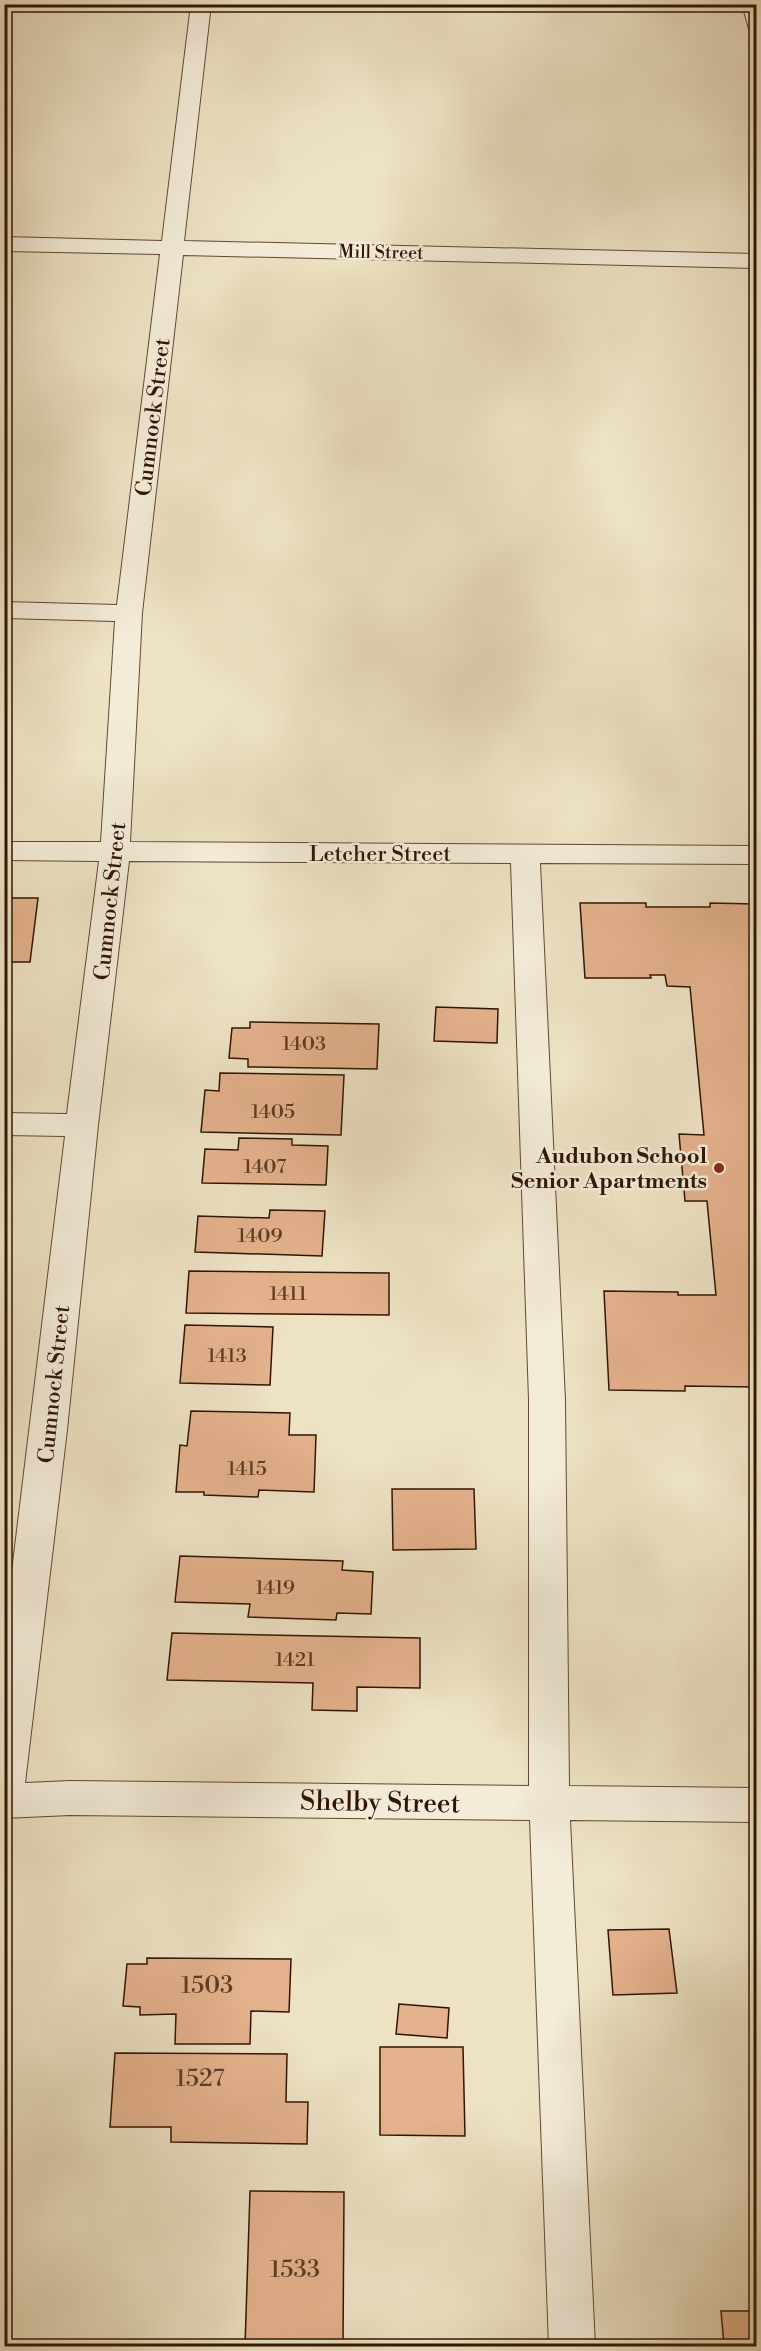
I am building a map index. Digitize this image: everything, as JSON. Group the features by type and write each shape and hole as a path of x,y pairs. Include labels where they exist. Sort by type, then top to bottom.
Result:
{"street":[{"name":"Cumnock Street","path":"4,1796 50,1419 82,1125 106,940 115,852 129,613 201,4"},
{"path":"752,4 756,25"},
{"name":"Mill Street","path":"4,244 756,261"},
{"path":"4,610 129,613"},
{"name":"Letcher Street","path":"4,851 756,855"},
{"path":"525,854 547,1400 549,1804 572,2346"},
{"path":"4,1124 82,1125"},
{"name":"Shelby Street","path":"4,1801 70,1798 756,1805"}],"building":[{"path":"4,898 38,898 30,962 4,962"},
{"name":"Audubon School Senior Apartments","path":"580,903 646,903 646,907 710,907 710,903 756,904 756,1387 685,1386 685,1391 609,1390 604,1291 716,1295 707,1201 685,1201 679,1134 704,1135 690,987 667,986 665,975 650,975 651,978 585,978"},
{"path":"436,1007 498,1009 497,1043 434,1041"},
{"path":"250,1022 379,1024 377,1069 248,1067 248,1059 229,1058 232,1028 250,1028"},
{"path":"220,1073 344,1075 341,1135 201,1132 205,1090 219,1091"},
{"path":"239,1138 292,1139 292,1145 328,1146 326,1185 202,1183 205,1149 238,1150"},
{"path":"270,1210 325,1211 322,1256 195,1252 198,1216 269,1218"},
{"path":"189,1271 389,1273 389,1315 186,1313"},
{"path":"185,1325 273,1327 270,1385 180,1383"},
{"path":"191,1411 290,1413 289,1435 316,1435 314,1492 259,1490 258,1497 176,1492 180,1445 187,1446"},
{"path":"392,1489 474,1489 476,1549 393,1550"},
{"path":"180,1556 343,1561 342,1570 373,1572 371,1614 337,1613 336,1620 248,1617 250,1604 175,1602"},
{"path":"172,1633 420,1638 420,1688 357,1687 357,1711 312,1710 313,1683 167,1680"},
{"path":"669,1929 677,1993 613,1995 608,1930"},
{"path":"147,1958 291,1959 289,2012 251,2011 250,2044 175,2044 176,2014 140,2015 140,2007 123,2006 127,1964 147,1964"},
{"path":"399,2004 449,2008 447,2038 396,2034"},
{"path":"380,2047 463,2047 465,2136 380,2135"},
{"path":"115,2053 287,2054 286,2102 308,2102 307,2144 171,2142 171,2127 110,2127"},
{"path":"250,2191 344,2192 343,2346 245,2346"},
{"path":"721,2311 756,2311 756,2346 724,2346"}],"place":[{"name":"Audubon School Senior Apartments","path":"719,1168"}]}
